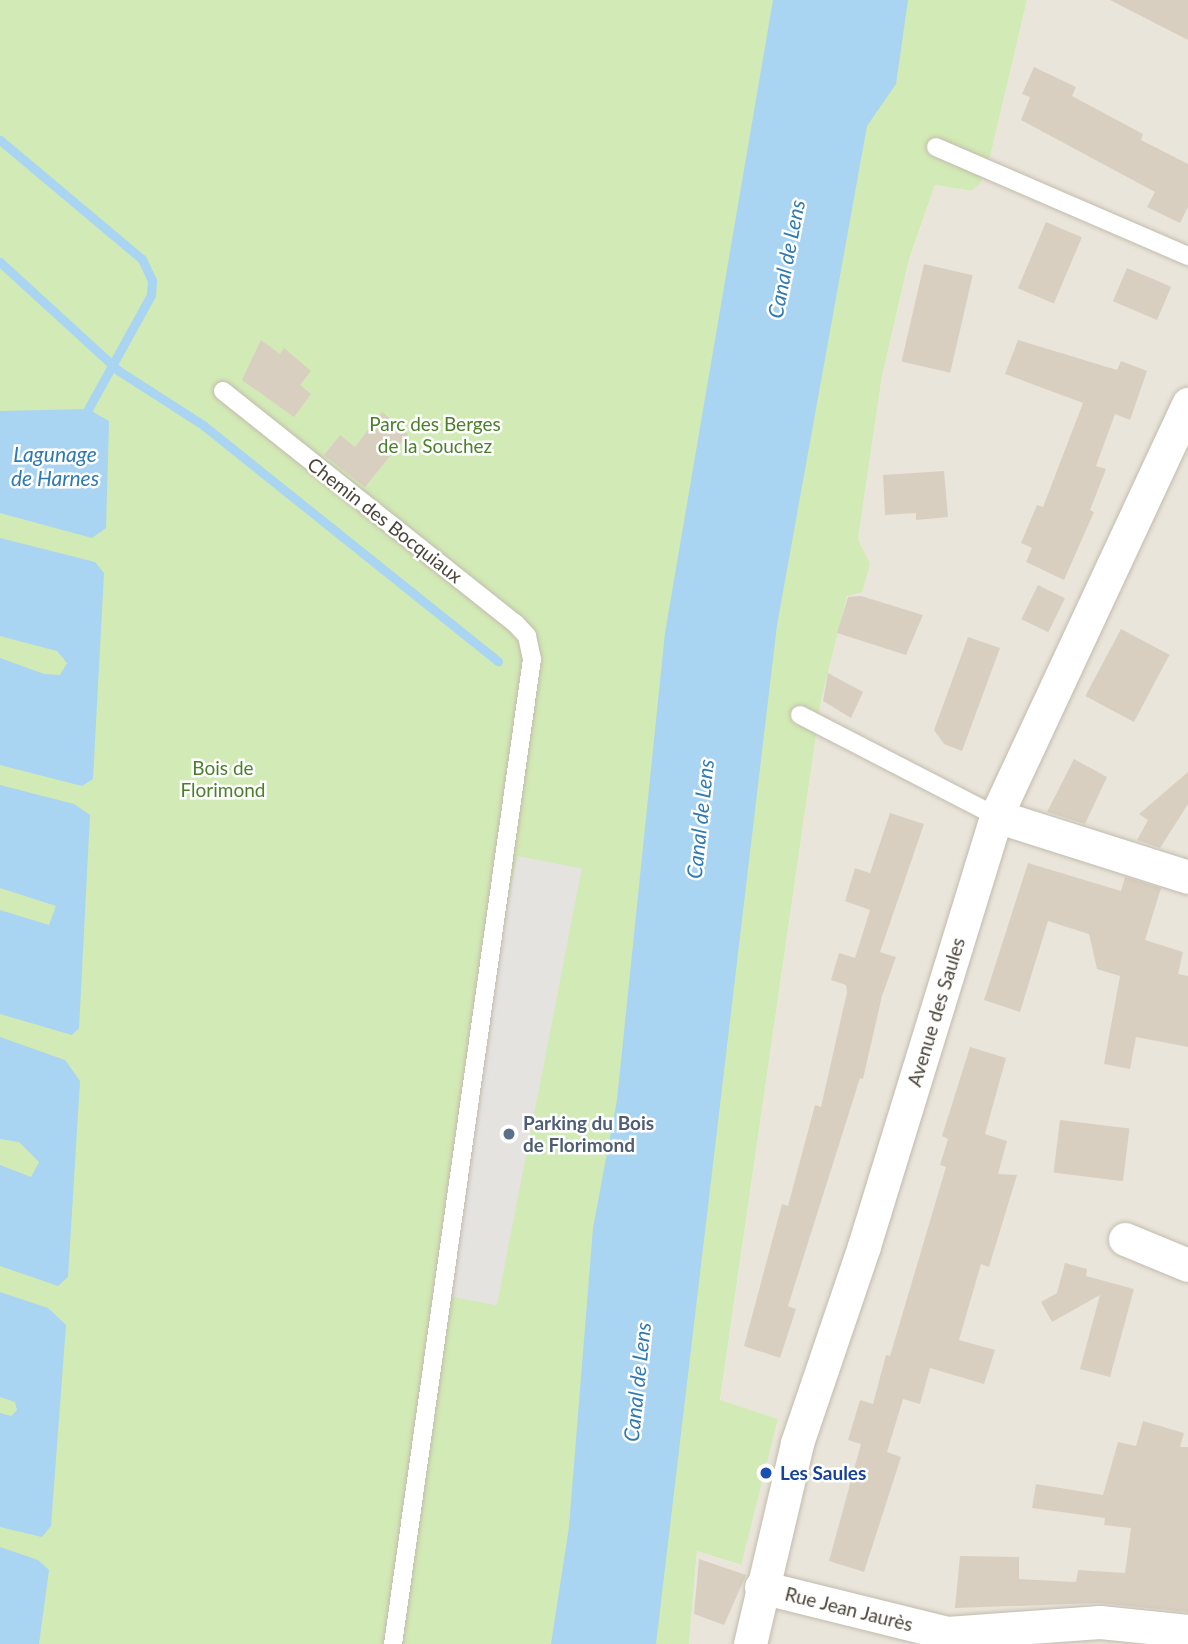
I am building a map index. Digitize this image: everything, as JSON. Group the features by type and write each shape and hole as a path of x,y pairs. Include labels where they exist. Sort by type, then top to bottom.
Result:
{"street":[{"name":"Avenue des Saules","path":"750,1644 761,1587 818,1374 864,1246 996,816 1188,404"},
{"path":"996,816 1188,877"},
{"path":"1125,1239 1188,1265"},
{"name":"Rue Jean Jaurès","path":"761,1587 947,1633 1100,1622 1188,1631"}],"lane":[{"path":"936,147 1188,256"},
{"name":"Chemin des Bocquiaux","path":"223,391 515,623 527,636 532,659 393,1644"},
{"path":"800,715 820,722 996,816"}],"shaded area":[{"path":"1027,0 1188,0 1188,1644 689,1644 697,1551 740,1565 778,1419 720,1401 821,701 847,596 870,565 858,539 882,376 909,261 935,185 971,191 980,183 991,153"},
{"name":"Parking du Bois de Florimond","path":"517,856 582,869 497,1305 432,1293"}],"green space":[{"name":"Parc des Berges de la Souchez","path":"0,0 1027,0 991,153 980,184 971,191 935,185 909,260 882,376 858,539 870,564 862,592 847,596 821,701 720,1400 778,1419 741,1565 697,1551 689,1644 0,1644"}],"water":[{"name":"Canal de Lens","path":"773,0 908,0 896,84 867,126 777,625 656,1644 551,1644 569,1527 593,1228 617,1100 665,633"},
{"name":"Lagunage de Harnes","path":"88,409 109,421 106,528 92,538 0,513 0,411"},
{"name":"Lagunage de Harnes","path":"0,538 95,562 104,573 93,779 82,786 0,765 0,658 44,674 60,675 67,663 57,651 0,636"},
{"path":"0,785 74,804 90,815 79,1028 72,1035 0,1014 0,910 49,925 56,906 0,888"},
{"path":"0,1037 65,1060 80,1081 68,1277 58,1286 0,1266 0,1165 31,1177 39,1162 19,1142 0,1139"},
{"path":"0,1292 48,1308 66,1325 51,1526 42,1537 0,1527 0,1413 11,1416 17,1410 15,1402 0,1397"},
{"path":"0,1547 38,1560 49,1570 39,1644 0,1644"}],"building":[{"path":"1110,0 1188,0 1188,40"},
{"path":"1034,67 1076,87 1072,96 1143,134 1141,140 1188,164 1188,207 1180,223 1147,207 1155,192 1021,120 1030,97 1022,94"},
{"path":"1046,222 1082,237 1054,304 1018,288"},
{"path":"924,264 973,275 950,373 902,361"},
{"path":"1127,268 1171,287 1157,320 1113,301"},
{"path":"261,340 280,354 284,348 311,371 300,385 311,394 294,417 242,380"},
{"path":"1018,340 1117,370 1121,361 1147,371 1130,420 1115,414 1096,466 1106,469 1090,510 1094,512 1064,580 1026,562 1032,548 1021,543 1037,505 1043,507 1083,403 1005,374"},
{"path":"382,412 408,434 365,487 324,455 340,435 355,447"},
{"path":"944,471 948,517 916,520 916,513 885,515 883,475"},
{"path":"1038,585 1065,598 1048,632 1021,619"},
{"path":"861,596 923,615 906,655 837,633 848,597"},
{"path":"1121,629 1170,655 1134,722 1085,696"},
{"path":"968,637 1000,648 962,751 944,744 934,730"},
{"path":"828,673 863,692 851,718 823,701"},
{"path":"1074,759 1107,777 1085,824 1047,812"},
{"path":"1188,772 1188,804 1160,848 1137,840 1148,820 1139,814"},
{"path":"890,813 924,824 880,952 896,957 882,996 863,1079 860,1078 788,1306 796,1309 780,1358 744,1346 782,1204 788,1206 815,1105 821,1107 847,992 846,985 831,980 839,953 855,958 870,910 845,901 855,868 870,873"},
{"path":"1028,863 1121,891 1125,877 1161,888 1145,940 1183,952 1178,974 1188,976 1188,1047 1136,1037 1130,1069 1104,1064 1120,976 1097,969 1089,934 1048,921 1020,1012 984,1000"},
{"path":"970,1047 1006,1058 985,1134 1007,1141 998,1174 1017,1175 989,1267 981,1264 959,1340 995,1350 984,1384 930,1368 920,1404 903,1399 887,1452 901,1457 864,1572 829,1561 861,1444 848,1440 860,1400 873,1404 886,1355 890,1356 946,1167 940,1165 948,1139 942,1136"},
{"path":"1060,1120 1129,1129 1123,1181 1054,1173"},
{"path":"1065,1263 1087,1269 1086,1276 1134,1289 1110,1377 1080,1369 1100,1295 1052,1322 1041,1302 1057,1293"},
{"path":"1143,1421 1184,1433 1180,1447 1188,1447 1188,1612 1099,1603 955,1608 960,1556 1019,1557 1019,1579 1076,1582 1078,1570 1125,1573 1131,1528 1104,1525 1105,1518 1032,1508 1036,1484 1103,1495 1118,1442 1136,1446"},
{"path":"699,1559 746,1575 724,1625 694,1614"}],"waterway":[{"path":"0,140 142,259 152,280 151,295 88,409"},
{"path":"0,262 119,371 203,425 498,661"}],"place":[{"name":"Parking du Bois de Florimond","path":"509,1134"},
{"name":"Les Saules","path":"766,1473"}],"park label":[{"name":"Bois de Florimond","path":"223,779"}]}
